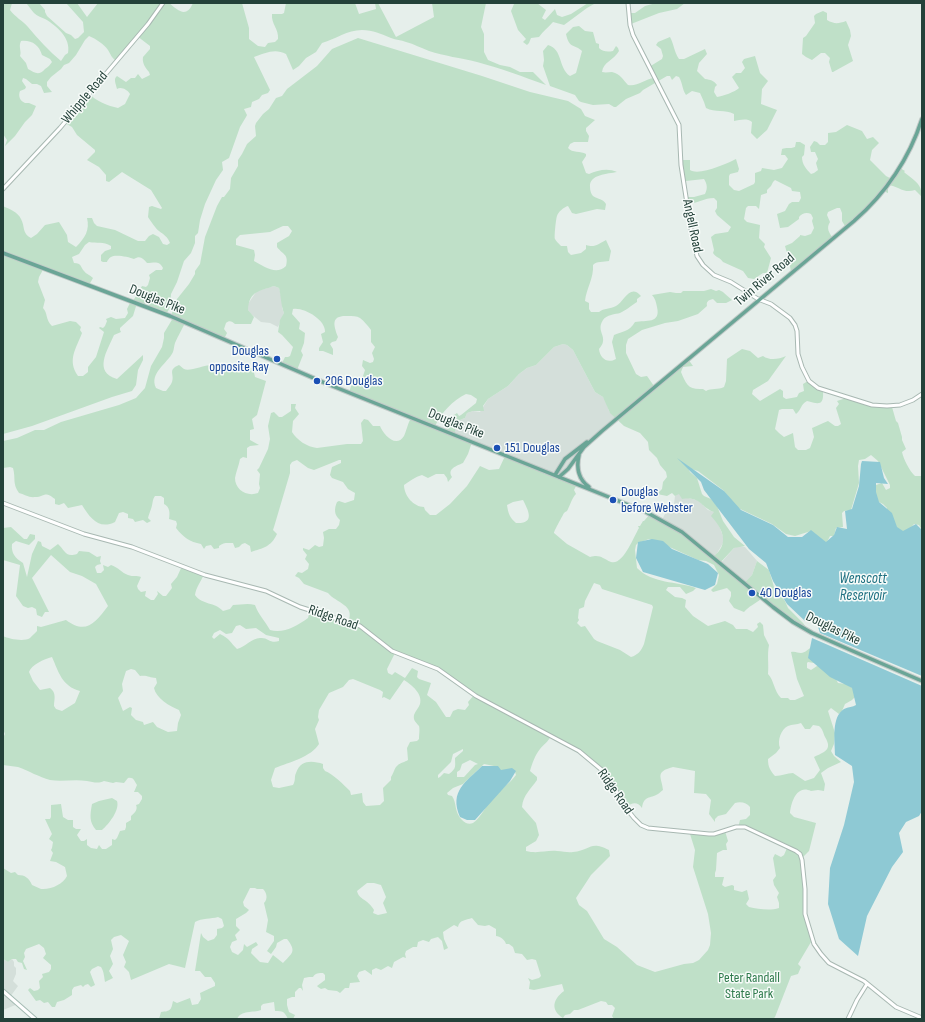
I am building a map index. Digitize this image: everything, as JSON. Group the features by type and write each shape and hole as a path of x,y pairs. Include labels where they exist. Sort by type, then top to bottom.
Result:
{"main road":[{"name":"Twin River Road","path":"557,476 568,469 582,449 595,437 758,299 855,220 874,202 900,168 922,119"},
{"name":"Douglas Pike","path":"3,253 167,315 324,382 646,512 676,528 793,622 922,681"},
{"name":"Twin River Road","path":"557,476 565,459 595,437"},
{"path":"582,449 578,461 578,472 584,483 595,491"}],"street":[{"name":"Whipple Road","path":"3,189 55,134 148,24 163,3"},
{"name":"Angell Road","path":"628,3 632,35 678,125 682,173 691,229 697,256 703,265 710,272 784,312 795,324 797,331 798,354 802,367 810,381 818,388 872,404 887,406 900,405 913,400 922,394"},
{"name":"Ridge Road","path":"3,503 84,534 137,549 205,575 266,591 294,604 360,626 392,651 438,669 476,696 579,751 594,763 607,777 626,808 641,825 648,828 714,834 732,828 748,828 765,838 792,848 800,854 802,860 805,889 805,914 814,944 828,963 855,976 867,984"},
{"path":"848,1019 867,984 896,1007 922,1018"},
{"path":"3,991 35,1019"}],"shaded area":[{"path":"274,286 279,288 284,313 278,327 270,323 261,322 248,310 248,304 256,292"},
{"path":"563,344 567,345 573,350 595,392 603,397 609,411 616,418 592,439 561,476 455,435 455,424 457,421 465,418 467,413 473,411 480,412 488,399 508,386 527,368 536,365 554,347"},
{"path":"679,493 688,498 698,500 708,510 714,512 724,539 716,555 713,557 662,520 668,508 674,504 675,496"},
{"path":"738,546 745,547 758,562 757,561 752,575 744,583 720,564 734,548"},
{"path":"3,959 8,962 12,959 16,968 16,974 13,981 18,986 10,997 18,1004 3,1010"}],"green space":[{"path":"3,3 12,3 10,10 61,61 68,53 65,37 54,25 35,14 26,3 39,3 45,10 47,16 75,39 84,32 83,22 66,3 77,3 87,17 98,3 169,3 182,12 185,12 188,11 193,3 242,3 249,28 249,39 258,46 265,47 268,43 275,42 278,39 272,14 284,13 286,3 355,3 359,14 376,9 375,3 378,3 396,37 434,17 432,3 486,3 481,27 484,34 484,52 488,60 520,72 533,72 546,85 494,67 435,53 377,32 366,30 351,31 322,43 316,52 306,58 293,70 286,54 282,52 274,51 254,57 270,90 259,99 252,102 251,107 244,109 247,115 240,127 229,158 222,162 223,170 216,180 205,204 198,233 195,236 195,243 191,253 184,261 171,294 170,307 166,315 137,303 133,316 120,328 121,332 114,335 106,354 104,360 105,371 110,376 117,379 143,355 143,360 138,370 136,385 132,391 32,426 3,434 3,206 18,214 26,234 31,238 45,225 59,222 67,235 68,242 76,247 86,234 88,226 87,218 92,218 97,226 115,230 138,241 145,241 153,234 159,237 163,244 167,245 170,243 167,237 156,228 148,217 149,207 152,206 162,208 151,190 122,172 109,182 106,181 106,175 99,167 87,160 95,152 95,150 77,135 72,127 65,123 88,93 98,101 110,106 118,108 125,104 130,94 124,89 117,89 115,79 117,76 126,82 131,78 135,78 138,74 142,79 150,75 144,65 143,57 150,49 150,46 137,36 116,61 104,46 89,36 69,63 64,65 47,82 47,86 52,92 44,93 41,86 32,84 23,78 22,81 26,87 20,91 20,98 25,103 36,106 32,115 5,146 7,140 3,134","holes":["21,41 32,42 39,48 42,55 50,59 52,62 41,73 35,73 28,69 26,63 20,56","89,242 111,246 111,249 105,251 101,255 101,261 103,262 107,262 113,256 134,259 140,257 147,263 158,263 163,268 162,270 156,270 149,275 150,278 148,285 146,287 142,286 133,301 131,301 125,318 116,319 111,317 106,319 107,321 105,326 103,328 99,328 104,332 96,357 88,367 88,372 83,376 78,376 73,365 73,360 75,349 82,333 80,330 81,327 76,322 70,321 52,326 48,321 46,312 43,308 45,300 38,282 44,268 89,285 93,278 85,272 80,264 74,263 72,257 79,254"]},
{"path":"537,3 546,10 542,18 545,20 555,9 557,15 562,17 571,14 588,3 600,3 594,4 587,8 564,25 553,22 539,37 531,38 527,45 523,42 526,39 518,30 511,11 514,4"},
{"path":"656,3 685,3 677,9 659,13 631,24 630,13 635,13 645,6"},
{"path":"823,11 827,13 827,20 829,21 841,23 846,21 851,36 848,45 853,61 833,72 829,62 830,58 825,53 821,53 812,60 802,54 803,38 815,23 814,16"},
{"path":"579,26 585,31 593,32 596,43 599,44 599,48 602,50 613,51 616,46 618,48 619,51 606,63 602,72 612,72 618,74 628,85 635,85 654,78 649,67 662,59 663,56 661,49 656,45 658,42 670,37 679,59 684,59 705,49 707,54 699,63 697,71 705,79 712,80 717,85 714,92 717,97 729,94 739,88 732,77 736,73 741,73 745,68 742,62 744,59 755,56 760,73 768,81 762,89 761,104 777,110 767,130 757,139 751,133 752,122 746,120 734,121 734,114 706,108 700,93 692,91 686,95 679,77 676,76 672,80 670,76 667,76 640,93 626,99 616,107 609,104 593,105 581,102 575,95 550,86 543,66 543,51 548,45 556,50 566,73 570,76 576,73 582,51 569,42 566,34 573,27"},
{"name":"Peter Randall State Park","path":"358,38 530,92 568,101 581,109 585,116 595,120 586,128 589,136 588,142 574,142 570,144 568,148 572,151 586,154 582,162 586,173 589,174 607,170 617,172 600,175 593,179 591,183 590,188 593,196 605,202 605,210 597,209 576,214 572,213 568,206 565,207 557,216 555,239 561,246 567,246 568,252 571,255 581,253 586,249 586,245 594,246 606,240 611,251 609,261 598,262 593,265 585,301 589,303 589,309 591,312 599,312 616,306 630,292 637,293 641,296 637,299 637,302 624,311 604,318 601,324 603,341 599,349 604,359 610,361 616,359 612,342 614,335 626,331 635,322 655,319 658,312 655,299 652,295 670,292 681,293 683,291 704,291 711,289 716,291 719,290 732,300 726,303 717,303 713,299 710,300 707,302 707,306 698,314 678,321 665,323 642,330 628,339 626,353 636,374 641,377 647,376 654,386 688,359 693,366 683,367 681,372 684,380 691,387 706,391 724,387 726,381 727,359 742,349 750,351 758,358 763,356 769,359 774,359 786,356 768,381 753,390 752,394 760,401 780,389 783,391 783,397 786,399 797,397 799,393 804,391 803,384 808,381 823,392 823,397 820,403 807,401 796,414 793,409 779,410 775,429 784,437 793,433 795,447 798,450 806,450 810,448 814,437 812,428 828,421 835,426 841,424 836,408 839,404 837,401 845,397 873,405 892,407 906,449 902,452 905,461 915,476 922,476 922,530 919,525 914,524 909,530 901,533 886,514 887,508 875,500 876,485 882,483 886,490 890,488 890,485 878,461 871,455 865,459 859,460 859,483 851,510 844,511 842,513 843,527 836,528 834,536 830,536 827,542 811,531 795,536 786,534 772,524 736,507 723,490 698,471 688,468 697,478 702,494 711,499 717,506 723,521 734,537 745,546 734,548 720,563 744,583 752,575 757,561 769,570 774,587 785,601 788,608 809,631 761,599 744,612 734,608 729,601 731,592 727,588 713,592 711,590 717,584 719,575 714,565 706,561 698,560 649,539 638,543 635,550 637,568 643,573 657,580 696,588 686,594 680,587 668,587 666,590 675,597 686,600 685,607 693,616 708,626 725,621 733,625 736,629 747,629 753,632 758,627 757,624 760,622 763,625 764,635 769,645 768,674 781,698 795,700 804,696 797,679 791,652 802,653 812,647 814,663 808,662 807,668 811,670 820,664 835,677 838,683 846,684 854,689 855,697 845,704 839,714 831,708 828,711 835,733 834,744 831,751 841,762 821,773 825,784 824,791 802,790 798,792 793,799 790,813 794,817 816,823 809,851 802,858 804,903 811,942 798,964 801,967 798,974 791,976 773,1019 614,1019 612,1016 615,1008 612,1005 608,1005 606,1002 601,1001 578,1010 574,1010 570,1014 565,1015 563,1018 556,1012 554,1004 557,997 564,991 562,984 534,990 529,989 530,982 528,978 532,980 541,976 536,960 527,960 522,954 515,953 513,947 506,944 501,937 496,936 496,929 489,925 478,925 472,918 461,922 458,927 454,925 443,932 448,948 444,950 442,941 438,937 431,939 429,942 423,940 418,942 417,947 413,947 406,951 406,958 403,957 394,962 392,968 388,966 381,970 376,968 372,970 372,975 365,970 359,972 357,976 360,982 350,983 349,988 345,988 340,993 325,988 321,989 317,986 325,980 325,975 323,973 316,974 313,977 304,978 302,985 303,991 299,988 295,992 295,997 287,999 289,1012 295,1015 293,1019 288,1019 283,1012 275,1011 274,1002 263,1004 261,1006 261,1010 241,1014 237,1019 159,1019 161,1012 170,1010 173,1001 177,1003 190,998 192,1005 198,1004 201,999 200,993 215,986 215,983 211,977 205,977 200,971 195,971 201,933 208,941 214,939 217,935 217,929 224,926 222,919 218,917 195,922 185,968 169,964 131,980 129,972 124,967 126,962 123,955 129,941 121,935 114,937 111,940 113,949 110,956 113,964 109,971 113,978 105,982 101,967 98,966 92,969 90,972 95,985 91,987 88,984 83,987 81,985 74,987 72,990 72,995 57,1002 55,1007 52,1007 48,1002 44,1003 40,1000 36,1001 28,990 30,988 34,991 38,990 40,988 39,981 43,977 42,974 49,972 51,969 51,965 43,958 46,954 44,948 39,944 26,949 23,961 27,970 24,969 22,963 18,962 16,959 12,959 8,962 3,959 3,868 11,873 15,872 18,875 25,876 30,880 32,885 41,889 49,889 56,886 63,882 67,876 65,867 56,862 50,861 53,853 51,850 53,842 49,839 52,834 45,819 50,819 51,817 51,805 61,804 63,817 68,820 73,820 73,827 76,829 81,829 77,835 81,841 87,839 87,845 91,848 97,849 99,845 102,849 106,849 112,845 112,839 115,840 117,838 120,831 125,830 126,823 131,820 131,816 135,812 137,806 136,805 139,804 142,796 138,792 134,792 137,785 132,778 128,778 124,783 104,781 98,783 82,780 55,781 18,767 3,765 3,738 5,734 3,729 3,636 16,640 24,640 30,638 37,631 37,626 41,627 66,620 79,627 85,627 94,622 108,606 96,584 82,576 70,572 51,555 32,578 49,612 45,612 42,617 37,615 36,609 23,606 16,596 20,565 3,560 3,528 11,527 24,539 27,539 30,534 35,535 35,539 29,545 16,541 12,544 13,553 23,563 27,577 32,554 38,541 41,542 42,546 50,550 58,544 66,553 70,555 77,554 79,551 89,552 97,557 101,556 101,564 95,567 97,573 101,573 104,570 103,565 108,567 111,565 128,575 141,577 137,586 138,589 141,592 146,591 145,596 151,600 154,600 158,594 157,591 163,596 166,596 172,588 171,584 177,577 182,566 204,574 197,587 195,595 198,598 220,608 223,611 230,609 233,605 255,605 270,630 280,631 295,626 308,618 310,611 348,622 350,616 344,605 328,593 304,584 295,576 298,572 302,573 308,569 309,564 305,559 307,555 303,548 309,550 315,545 319,547 323,546 323,532 329,529 336,529 339,525 340,520 335,512 337,502 339,501 345,503 354,500 355,493 348,489 343,482 332,478 330,475 332,467 341,463 341,460 314,470 308,468 297,460 292,462 273,530 277,534 272,542 263,548 251,552 250,546 245,543 235,548 233,543 224,543 219,546 219,548 214,549 211,545 206,546 204,549 201,544 187,539 176,528 176,521 169,519 168,508 164,504 164,498 161,496 155,496 153,499 148,518 151,521 147,523 143,520 135,522 133,519 128,518 128,514 123,512 119,513 115,522 104,525 92,518 82,505 68,508 64,503 59,505 55,504 55,499 46,494 33,497 19,493 15,484 13,468 3,468 3,441 17,438 35,430 44,430 61,422 119,405 136,398 145,388 151,366 162,347 164,333 173,318 171,316 177,299 189,284 200,264 205,237 217,206 222,197 224,197 230,189 231,178 238,166 238,160 247,144 256,136 256,123 269,109 276,98 282,96 287,89 317,66 332,49","holes":["283,226 288,226 292,231 289,236 277,243 277,247 287,259 286,266 282,269 274,270 254,261 254,250 236,245 236,239 240,235 270,232","274,286 279,288 284,313 280,320 278,332 293,347 290,356 285,357 282,363 297,370 303,355 301,351 305,333 299,329 300,323 292,314 293,309 308,312 314,315 322,323 325,332 321,334 323,342 319,348 319,351 333,355 333,349 330,344 336,341 338,337 334,324 336,319 342,316 354,316 360,318 364,322 371,330 371,342 375,347 372,353 374,359 373,362 370,363 363,360 362,366 365,370 363,376 360,379 354,378 349,392 411,418 401,440 394,441 390,439 380,426 373,426 368,420 364,419 361,423 363,441 361,444 347,444 317,448 306,445 292,432 293,421 299,414 295,408 296,404 291,404 291,411 282,417 279,417 274,412 271,413 268,426 270,439 268,449 257,470 260,474 260,488 258,493 250,494 242,492 239,489 235,478 240,459 243,457 247,458 247,448 250,446 259,445 250,440 250,430 254,429 252,419 257,415 266,381 255,377 253,368 250,368 248,372 243,372 236,369 230,371 225,370 213,365 187,370 179,365 172,370 173,379 166,391 156,388 154,383 157,373 173,352 175,343 185,323 224,339 227,333 224,329 228,321 235,324 251,324 254,317 248,310 249,303 253,295","563,344 567,345 573,350 595,392 603,397 610,413 624,426 640,433 648,442 649,450 657,458 660,465 666,472 667,477 663,482 662,489 657,494 667,496 672,493 675,496 679,494 682,499 688,498 697,500 709,510 714,512 711,516 719,526 723,536 722,547 718,552 713,557 681,532 650,514 640,526 638,526 639,528 620,560 611,562 599,556 590,557 567,544 554,533 576,494 574,490 577,484 505,456 499,469 489,470 480,466 467,486 450,504 436,515 430,515 424,507 420,507 413,503 408,497 404,489 404,485 419,476 422,475 428,478 436,474 444,474 448,482 452,477 451,470 463,463 468,454 472,442 455,435 455,426 457,422 465,418 467,413 473,411 484,411 483,406 488,399 508,386 527,368 536,365 554,347","466,394 477,399 476,403 461,415 459,416 457,413 450,418 445,430 435,426 444,412","523,500 529,516 526,521 516,523 509,513 507,505","594,583 600,585 602,589 652,605 653,607 644,644 640,651 631,657 620,650 594,639 585,626 581,627 577,623 579,620 579,609 584,607 585,601","240,625 246,629 256,628 266,635 279,638 279,641 273,642 263,638 257,638 237,649 228,639 220,634 214,639 212,637 214,633 220,630 226,634 232,633 236,626","395,653 445,674 474,695 468,702 469,705 465,710 458,709 453,711 450,717 446,717 436,702 427,695 431,683 419,679 417,677 418,671 412,668 405,678 395,672 392,675 388,673 387,669","52,657 65,682 69,686 80,691 75,703 62,711 56,709 54,706 54,692 50,688 40,690 33,681 29,672 32,667","131,669 135,670 140,676 156,678 157,683 154,688 157,695 167,704 179,710 181,715 177,731 168,732 157,727 153,722 144,725 143,722 136,720 131,715 132,708 130,707 123,711 118,698 123,691 122,684 126,671","353,679 380,690 383,692 382,698 384,697 390,700 404,680 413,687 420,697 420,704 414,717 419,726 419,739 417,741 410,742 407,748 408,760 399,764 391,777 391,780 383,788 384,801 380,805 366,806 363,802 362,793 351,795 350,791 331,774 325,771 323,764 315,762 304,763 298,768 293,785 279,788 273,787 271,780 275,768 306,756 319,744 315,729 319,720 319,710 329,693 343,687 349,680","801,723 805,729 810,729 813,725 819,726 828,745 826,750 814,757 820,770 814,778 805,781 793,773 775,776 768,764 768,759 780,748 779,739 783,730 788,726","551,736 575,750 604,774 626,807 634,803 638,804 642,808 646,799 655,796 663,790 660,776 661,773 673,767 695,771 694,793 706,794 711,800 709,814 715,822 715,819 718,816 726,814 735,803 742,802 747,804 750,807 750,815 746,819 740,820 738,828 744,828 787,848 784,855 781,857 775,854 773,858 776,876 773,880 779,893 777,897 779,908 768,910 749,907 746,904 749,899 747,890 742,892 734,890 734,886 732,885 725,887 722,885 724,877 715,877 717,853 727,850 726,844 728,841 725,831 714,835 690,834 695,850 693,867 708,914 711,933 708,950 699,960 693,963 655,972 637,965 617,947 604,939 587,911 579,905 576,898 591,875 610,856 609,850 603,847 591,846 579,851 571,852 526,851 526,847 536,841 539,835 536,823 522,807 526,796 537,780 537,777 530,771 535,757 541,747 549,740","463,749 463,751 455,758 455,767 453,770 449,774 444,773 438,778 438,775 451,762 453,754","470,760 478,764 475,765 464,777 457,777 457,772 460,770 462,764","484,764 494,766 499,771 515,772 516,775 493,796 484,811 472,824 466,823 459,817 454,799 452,796 448,795 447,793 453,788 463,784","367,883 381,885 386,897 383,903 387,913 378,915 373,913 374,910 372,906 362,898 357,891","250,888 263,889 266,896 264,903 268,920 266,932 274,936 274,941 267,951 271,954 277,943 284,939 287,939 293,950 283,963 273,955 268,963 260,962 251,953 252,949 258,945 256,942 247,947 244,944 243,950 238,955 232,952 230,947 232,942 237,940 235,935 240,930 236,926 236,919 249,910 244,906 243,902"]},
{"path":"847,125 862,131 867,139 873,137 879,143 872,150 870,160 886,176 892,179 900,168 919,185 922,192 922,197 915,190 908,191 888,185 888,193 883,191 874,202 845,226 842,221 842,213 840,208 828,212 827,215 830,222 828,230 833,238 791,272 785,246 792,243 800,235 805,236 811,234 814,228 812,221 813,218 811,214 805,213 788,227 780,228 777,214 785,211 792,202 799,202 801,198 800,192 792,191 791,188 775,180 767,190 767,193 761,195 759,209 756,206 748,206 746,208 744,219 747,222 760,225 759,238 765,244 764,247 771,258 767,273 763,273 754,279 748,278 743,271 723,262 714,255 711,237 715,234 728,232 731,227 717,215 715,211 717,208 717,201 714,198 688,204 686,197 694,197 705,194 707,186 704,179 683,180 680,160 690,160 690,170 700,172 713,169 736,159 739,169 738,172 730,174 729,185 734,190 739,191 754,184 755,173 761,171 762,168 774,170 782,168 788,159 785,155 781,155 782,149 795,147 796,142 800,142 805,145 804,155 802,157 803,162 811,174 814,173 818,170 816,163 818,159 815,152 811,152 810,147 814,141 820,145 825,145 828,142 828,133 836,132"},
{"path":"112,798 117,801 118,805 111,821 102,830 96,830 92,824 91,818 92,804"}],"water":[{"name":"Wenscott Reservoir","path":"677,458 724,491 741,510 773,525 788,537 802,537 811,530 826,542 834,535 837,527 847,529 845,511 852,509 859,486 862,461 880,462 884,478 888,484 876,483 876,492 879,502 892,513 897,527 903,531 916,524 922,530 922,676 820,633 817,624 811,619 805,621 787,604 773,581 766,563 749,549 704,490 701,482"},
{"path":"652,539 663,541 672,549 708,564 718,573 715,585 705,590 643,572 636,558 638,542"},
{"name":"Wenscott Reservoir","path":"812,638 922,686 922,811 919,816 906,822 899,833 903,852 892,867 867,916 858,956 839,939 828,904 830,868 844,825 854,782 852,766 835,755 835,723 840,713 844,709 856,705 852,688 830,677 808,658"},
{"path":"482,766 498,766 501,770 512,768 516,771 510,781 475,820 467,820 460,817 457,808 458,794 465,782"}],"place":[{"name":"Douglas opposite Ray","path":"277,359"},
{"name":"206 Douglas","path":"317,381"},
{"name":"151 Douglas","path":"497,448"},
{"name":"Douglas before Webster","path":"613,500"},
{"name":"40 Douglas","path":"752,593"}]}
